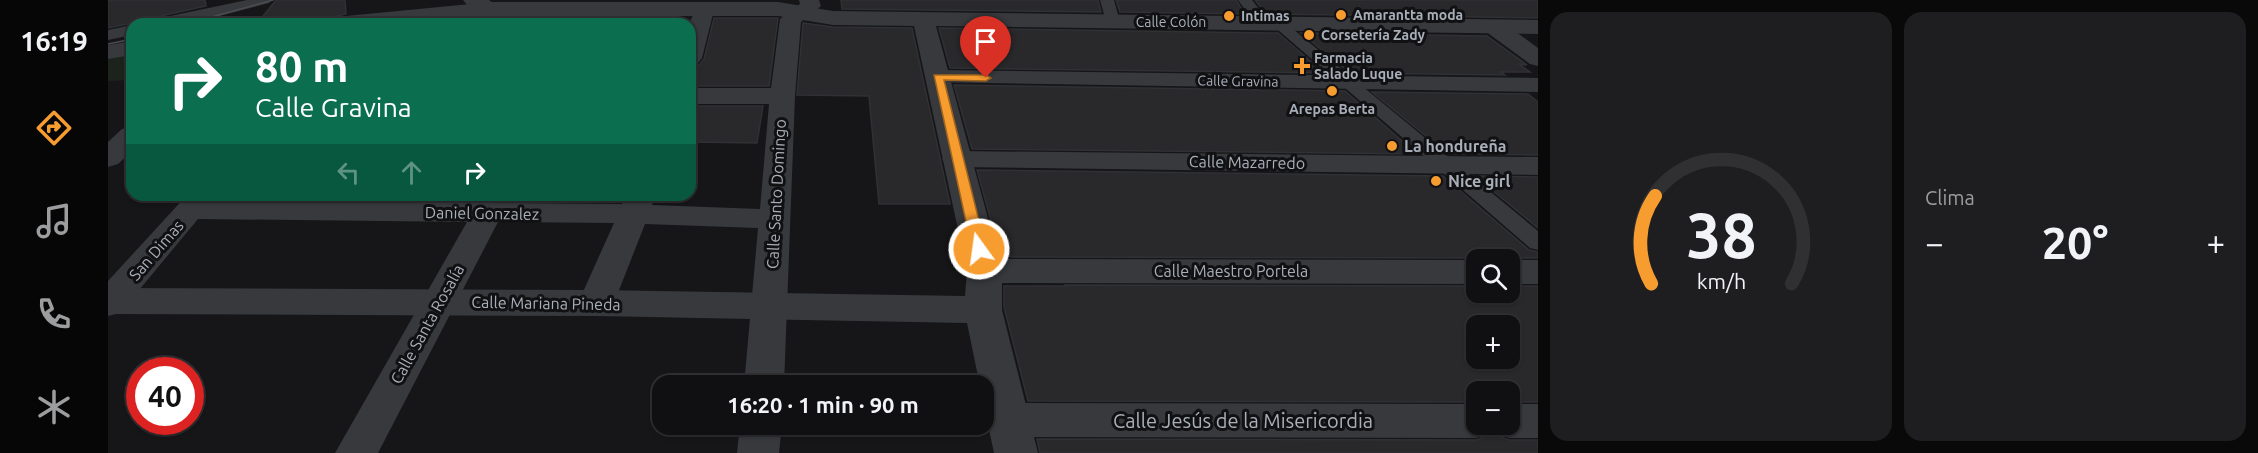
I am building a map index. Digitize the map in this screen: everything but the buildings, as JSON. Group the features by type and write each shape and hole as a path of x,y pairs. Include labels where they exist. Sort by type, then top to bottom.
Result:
{"street":[{"path":"210,18 264,0"},
{"path":"1245,0 1269,23 1538,243"},
{"name":"Calle Colón","path":"380,18 482,4 705,10 808,9 833,18 923,18 1110,11 1269,23 1538,27"},
{"name":"Calle Santo Domingo","path":"765,375 782,96 790,19 808,9"},
{"path":"696,39 705,10"},
{"path":"180,18 205,12 207,18"},
{"path":"923,18 985,271 983,310 1013,437"},
{"path":"1494,26 1538,59"},
{"path":"108,35 126,31"},
{"path":"108,52 126,49"},
{"name":"Calle Gravina","path":"938,77 1538,85"},
{"path":"696,96 782,96"},
{"path":"108,158 126,141"},
{"name":"Calle Mazarredo","path":"957,159 1538,166"},
{"name":"Daniel Gonzalez","path":"196,203 638,205 775,219"},
{"name":"San Dimas","path":"109,302 196,203"},
{"name":"Calle Santa Rosalía","path":"356,453 493,204"},
{"path":"596,303 638,205"},
{"name":"Calle Maestro Portela","path":"985,271 1466,272"},
{"path":"1520,272 1538,272"},
{"name":"Calle Mariana Pineda","path":"109,302 596,303 983,310"},
{"name":"Calle Jesús de la Misericordia","path":"1013,437 1466,421"},
{"path":"1520,421 1538,421"},
{"path":"758,453 760,435"}],"shaded area":[{"path":"126,55 126,80 108,81 108,57"}],"tram line":[{"path":"208,18 273,0"},
{"path":"108,44 126,40"}],"place":[{"name":"Amarantta moda","path":"1341,15"},
{"name":"Intimas","path":"1229,16"},
{"name":"Corsetería Zady","path":"1309,35"},
{"name":"Farmacia Salado Luque","path":"1302,66"},
{"name":"Arepas Berta","path":"1332,91"},
{"name":"La hondureña","path":"1392,146"},
{"name":"Nice girl","path":"1436,181"}],"route":[{"path":"979,249 938,77 986,78"}]}
